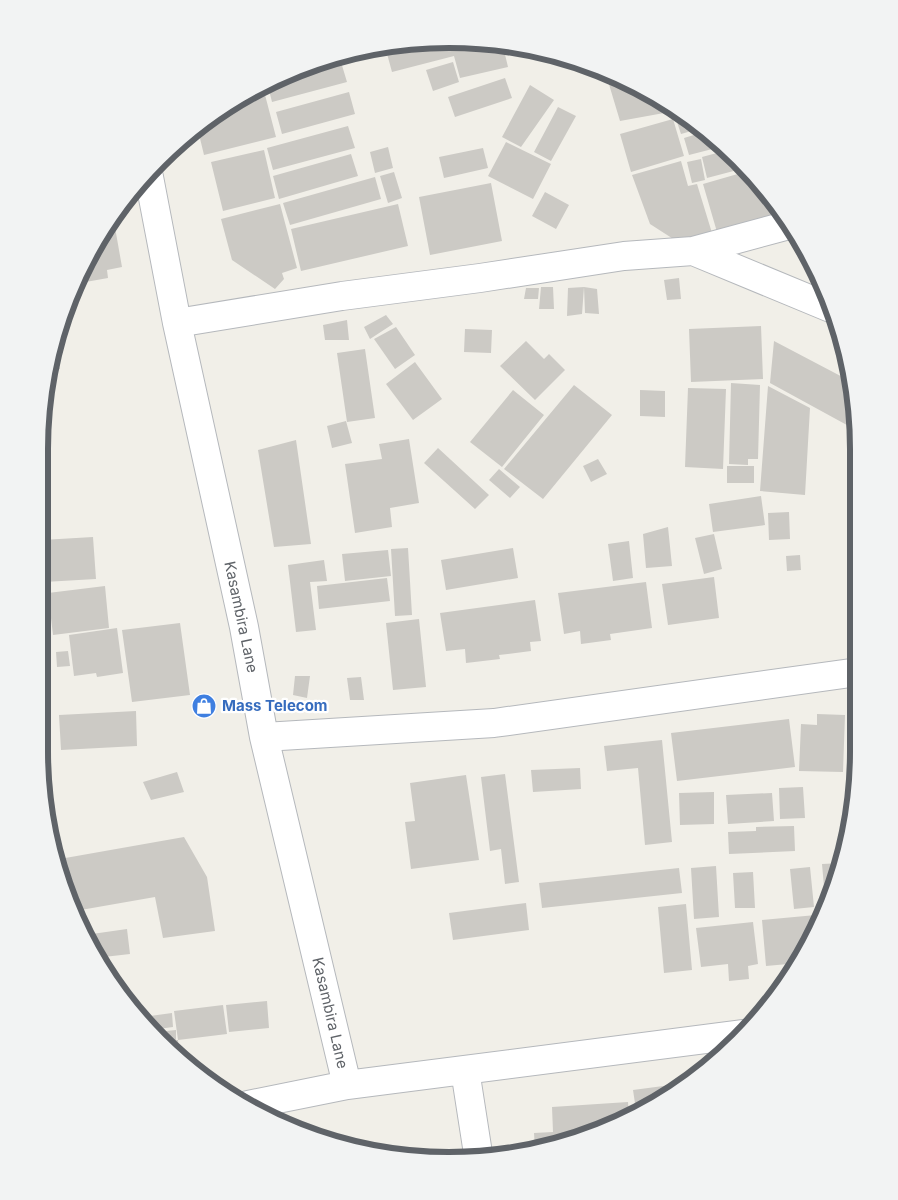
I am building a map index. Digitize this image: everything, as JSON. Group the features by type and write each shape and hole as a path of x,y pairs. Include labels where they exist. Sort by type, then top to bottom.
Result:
{"street":[{"name":"Kasambira Lane","path":"150,181 177,323 244,627 264,737 347,1085"},
{"path":"177,323 342,296 480,278 624,256 693,251 783,227"},
{"path":"693,251 824,305"},
{"path":"264,737 494,723 850,673"},
{"path":"256,1103 347,1085 732,1035"},
{"path":"464,1070 478,1152"}],"building":[{"path":"423,48 475,48 504,52 508,67 460,78 454,56 392,72 387,53"},
{"path":"341,62 347,82 272,102 269,90 295,78"},
{"path":"453,62 459,82 433,91 426,70"},
{"path":"505,78 512,98 455,117 448,97"},
{"path":"608,80 650,101 663,109 664,113 620,121"},
{"path":"530,85 554,100 521,147 502,137"},
{"path":"264,92 276,137 204,155 199,135 226,115"},
{"path":"349,92 355,114 282,134 276,112"},
{"path":"558,107 576,116 551,161 534,152"},
{"path":"676,118 694,130 681,134"},
{"path":"673,119 684,156 631,172 620,134"},
{"path":"348,126 355,148 273,170 267,148"},
{"path":"698,134 715,148 689,155 684,138"},
{"path":"506,142 551,164 533,199 488,176"},
{"path":"388,147 393,168 375,173 370,152"},
{"path":"483,148 488,168 444,178 439,157"},
{"path":"264,150 275,198 223,211 211,162"},
{"path":"720,152 738,170 707,178 702,157"},
{"path":"351,154 358,176 279,199 273,176"},
{"path":"701,159 705,180 692,183 687,162"},
{"path":"681,161 688,186 697,184 712,233 678,242 650,224 632,175"},
{"path":"394,172 402,198 388,203 380,176"},
{"path":"741,173 775,215 717,232 703,184"},
{"path":"375,177 381,199 290,225 283,203"},
{"path":"491,183 502,241 430,255 419,197"},
{"path":"545,192 569,205 556,229 532,216"},
{"path":"280,204 297,268 282,273 284,279 275,289 232,260 221,219"},
{"path":"398,204 408,246 301,271 291,229"},
{"path":"115,226 122,267 107,270 108,278 84,282 101,248"},
{"path":"679,278 681,299 667,300 664,280"},
{"path":"541,287 553,287 554,309 539,309"},
{"path":"584,287 582,314 567,316 568,288"},
{"path":"584,287 597,289 599,314 585,313"},
{"path":"526,288 539,288 538,299 524,299"},
{"path":"386,315 393,324 370,339 364,327"},
{"path":"347,320 349,340 325,340 323,325"},
{"path":"761,326 763,379 691,382 689,329"},
{"path":"396,327 415,355 395,369 374,339"},
{"path":"465,329 492,330 491,353 464,352"},
{"path":"526,341 544,359 549,354 565,370 535,400 500,366"},
{"path":"774,341 844,378 850,427 770,383"},
{"path":"365,349 375,418 347,422 337,353"},
{"path":"58,360 60,369 55,370"},
{"path":"415,362 442,399 413,420 386,384"},
{"path":"731,383 760,385 758,459 748,459 748,465 729,464"},
{"path":"574,385 612,415 543,499 504,469"},
{"path":"768,386 810,408 805,495 760,491"},
{"path":"688,388 726,389 723,469 685,467"},
{"path":"513,390 544,415 502,467 470,442"},
{"path":"640,390 665,391 665,417 640,416"},
{"path":"346,421 352,443 332,448 327,426"},
{"path":"409,439 419,503 390,508 392,527 355,533 345,464 382,459 379,444"},
{"path":"296,440 311,544 274,547 258,450"},
{"path":"438,448 489,495 475,509 424,463"},
{"path":"598,459 607,474 591,482 583,466"},
{"path":"727,466 754,466 754,483 727,483"},
{"path":"499,469 520,487 510,498 489,480"},
{"path":"761,496 765,525 713,532 709,504"},
{"path":"789,512 790,539 769,540 768,513"},
{"path":"668,527 672,566 646,568 643,534"},
{"path":"714,534 722,569 704,574 695,538"},
{"path":"93,537 96,579 48,582 48,540"},
{"path":"629,541 633,578 613,581 608,544"},
{"path":"408,548 412,615 395,616 391,549"},
{"path":"513,548 518,578 446,590 441,560"},
{"path":"388,550 391,576 345,581 342,554"},
{"path":"800,555 801,570 787,571 786,556"},
{"path":"324,560 327,581 310,582 316,630 296,632 288,565"},
{"path":"714,577 719,618 668,625 662,584"},
{"path":"387,578 390,601 319,609 317,586"},
{"path":"646,582 652,628 610,634 611,640 581,644 580,631 564,634 558,593"},
{"path":"105,586 109,628 53,635 48,593"},
{"path":"535,600 541,641 530,642 531,651 499,655 500,659 466,663 465,649 446,651 440,613"},
{"path":"419,619 426,687 393,690 386,623"},
{"path":"180,623 190,695 132,702 122,630"},
{"path":"117,628 123,673 97,677 96,673 74,676 69,635"},
{"path":"68,651 70,666 57,667 56,652"},
{"path":"295,676 310,676 307,698 293,695"},
{"path":"361,677 364,700 350,700 347,678"},
{"path":"136,711 137,746 61,750 59,715"},
{"path":"817,714 845,715 843,772 799,771 801,724 817,725"},
{"path":"789,719 795,767 677,781 671,733"},
{"path":"662,740 672,842 645,845 638,768 607,771 604,746"},
{"path":"48,744 55,813 53,813 48,777"},
{"path":"580,768 581,789 533,792 531,770"},
{"path":"177,772 184,792 151,800 143,782"},
{"path":"505,774 519,882 505,884 501,849 490,851 481,777"},
{"path":"466,775 479,860 411,869 405,822 415,821 410,783"},
{"path":"803,787 805,818 780,819 779,788"},
{"path":"714,792 714,824 680,825 679,793"},
{"path":"772,793 774,821 728,824 726,795"},
{"path":"794,826 795,851 729,854 728,832 756,831 756,827"},
{"path":"184,837 207,877 215,931 163,938 155,897 80,910 62,859"},
{"path":"834,863 825,892 822,864"},
{"path":"716,866 719,917 694,919 691,868"},
{"path":"810,867 814,907 794,909 790,869"},
{"path":"679,868 682,893 542,908 539,883"},
{"path":"753,872 755,908 735,908 733,873"},
{"path":"526,903 529,930 453,940 449,913"},
{"path":"686,904 692,970 664,973 658,907"},
{"path":"815,915 789,964 766,966 762,920"},
{"path":"753,922 758,964 748,966 749,979 729,981 728,964 701,967 696,928"},
{"path":"127,929 130,954 104,957 92,934"},
{"path":"267,1001 269,1028 229,1032 226,1005"},
{"path":"223,1005 227,1034 178,1040 174,1011"},
{"path":"172,1013 173,1027 159,1029 150,1019 150,1016"},
{"path":"176,1030 179,1048 166,1036 166,1031"},
{"path":"672,1085 635,1107 633,1090"},
{"path":"628,1102 629,1110 578,1131 535,1143 534,1133 553,1132 552,1107"}],"place":[{"name":"Mass Telecom","path":"204,706"}]}
